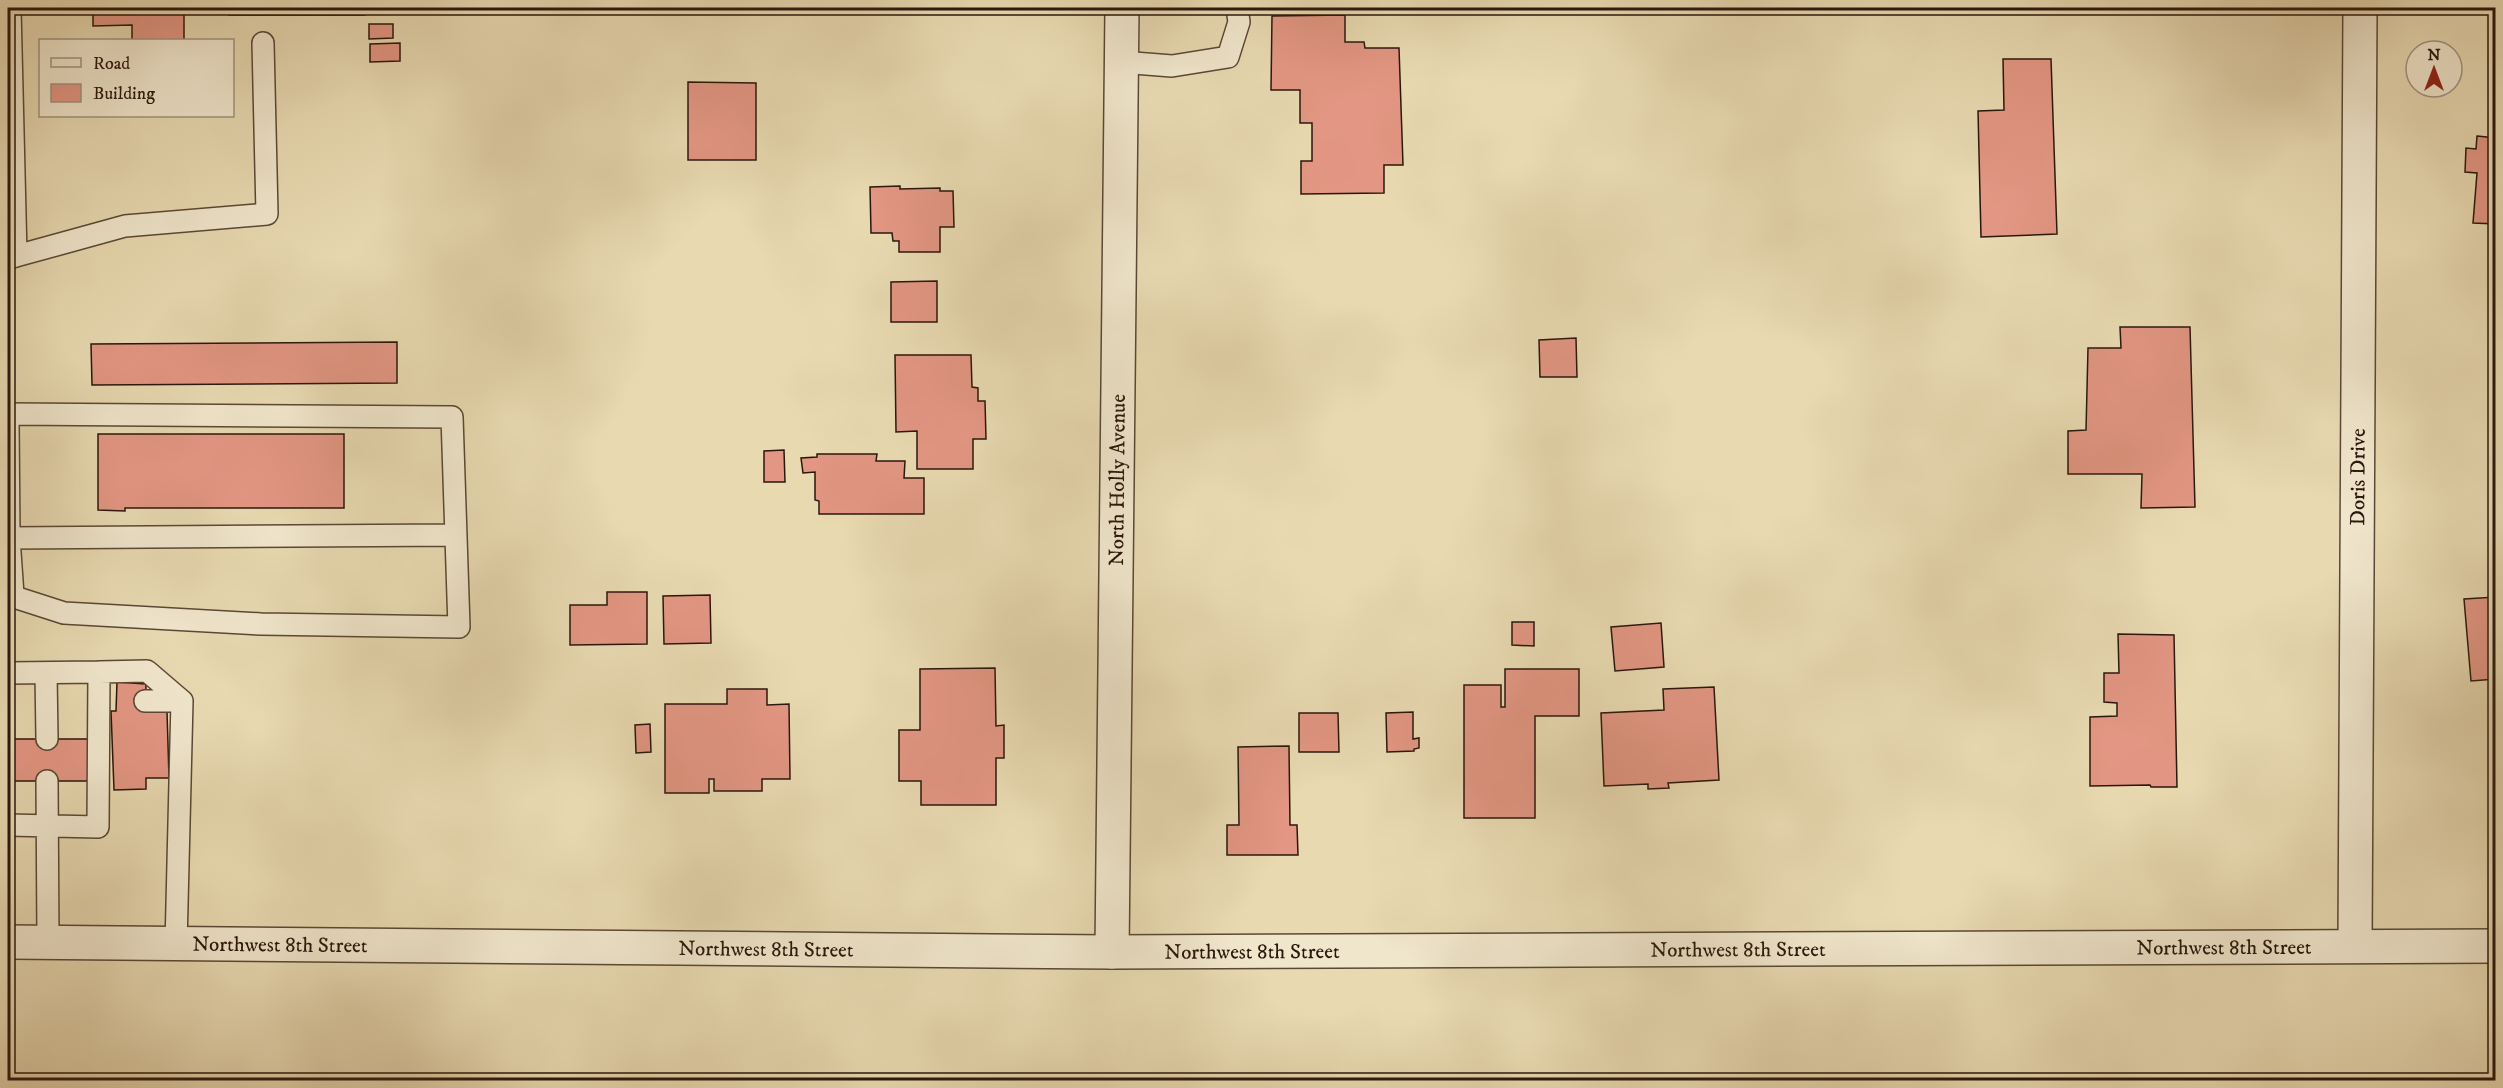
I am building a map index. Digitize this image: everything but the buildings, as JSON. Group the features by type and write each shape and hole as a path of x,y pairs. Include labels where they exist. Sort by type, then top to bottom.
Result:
{"street":[{"name":"North Holly Avenue","path":"1112,952 1122,8"},
{"name":"Doris Drive","path":"2355,945 2360,8"},
{"name":"Northwest 8th Street","path":"8,942 1112,952 2496,946"}],"lane":[{"path":"10,8 12,257 125,226 267,214 262,44"},
{"path":"1121,62 1172,66 1228,57 1239,21 1237,8"},
{"path":"8,414 452,417 459,627 261,624 64,613 10,595 8,420"},
{"path":"9,538 456,535"},
{"path":"8,673 147,671 182,701"},
{"path":"8,825 98,827 108,701 99,672"},
{"path":"46,673 47,739"},
{"path":"145,701 182,701"},
{"path":"176,945 182,701"},
{"path":"47,781 48,942"}]}
